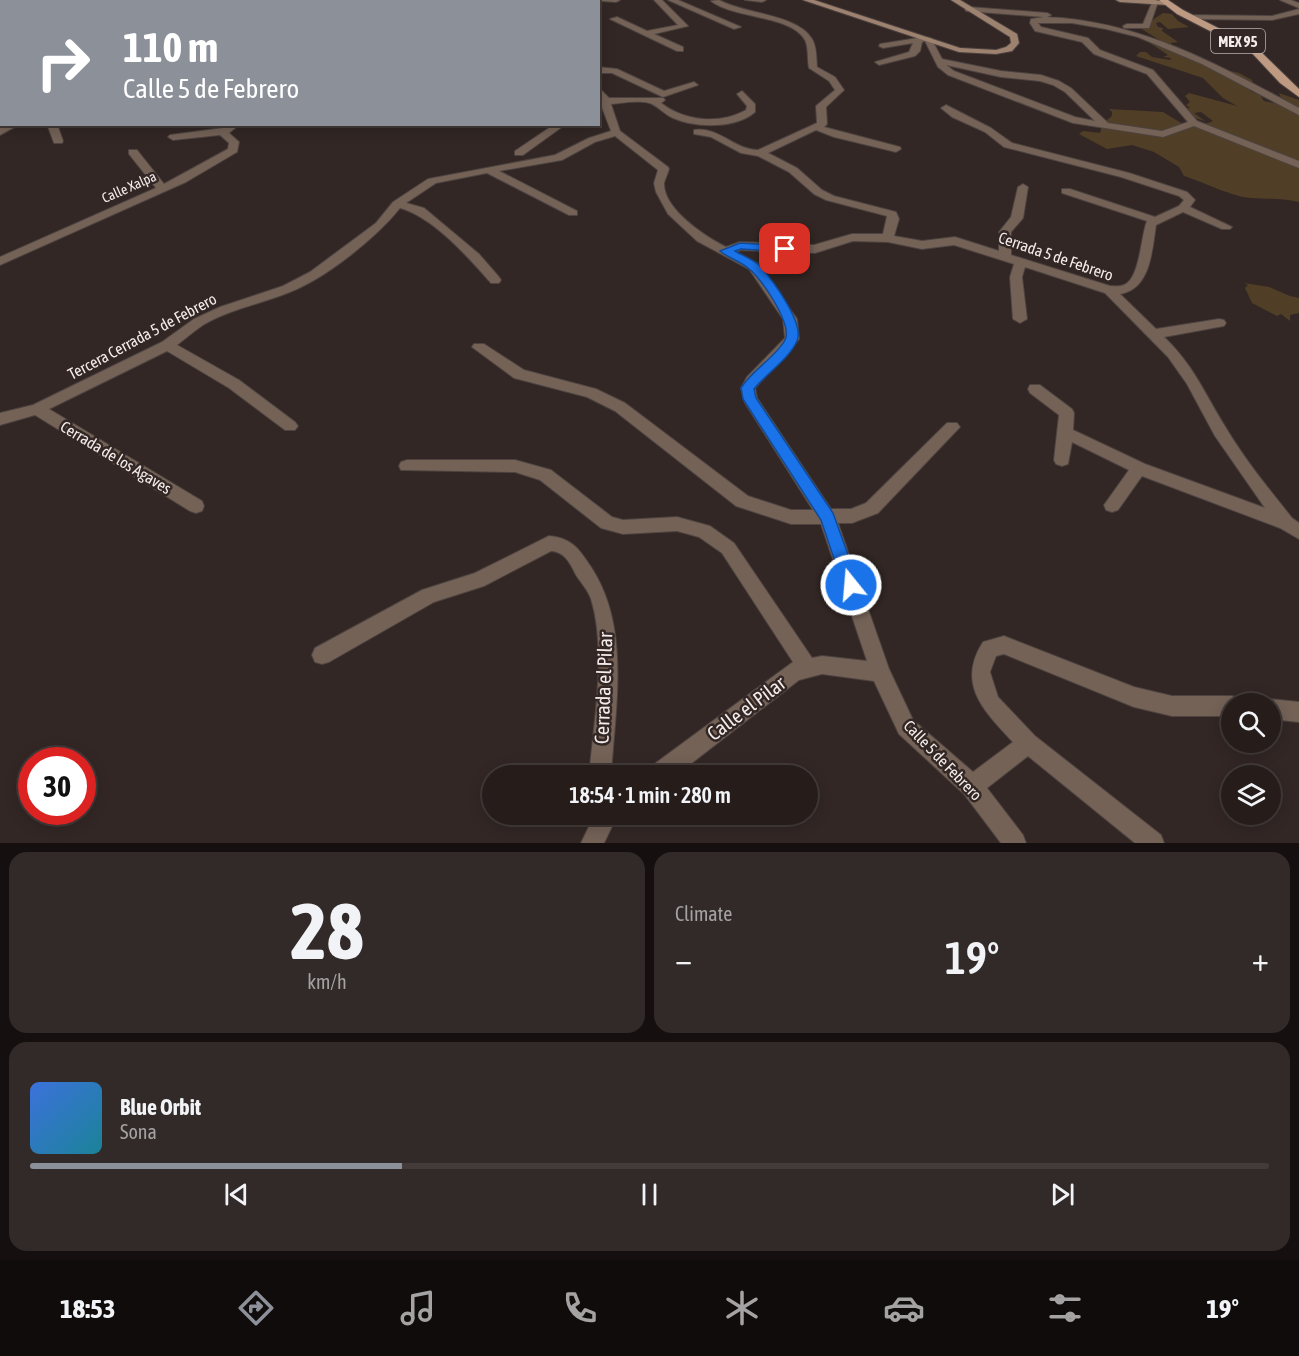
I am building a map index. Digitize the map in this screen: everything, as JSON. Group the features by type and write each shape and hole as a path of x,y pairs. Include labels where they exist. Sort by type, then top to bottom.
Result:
{"main road":[{"path":"807,0 959,50 977,53 996,52 1009,49 1015,43 1014,36 1006,29 955,0"},
{"path":"1120,0 1165,1"},
{"name":"MEX 95","path":"1165,1 1189,17 1254,50 1283,81 1299,94"}],"street":[{"path":"591,0 616,0"},
{"path":"644,34 684,26 658,0"},
{"path":"672,0 737,27"},
{"path":"713,0 722,0"},
{"path":"697,132 713,133 749,153 759,153 816,127 823,121 821,106 837,96 840,90 832,80 813,68 809,38 803,32 792,26 731,9 713,0"},
{"path":"749,0 762,0"},
{"path":"1284,0 1299,9"},
{"path":"969,9 1064,16 1141,28 1146,26 1154,2"},
{"path":"1189,17 1272,18 1283,17 1299,9"},
{"path":"614,19 680,49"},
{"path":"1299,112 1182,50 1144,35 1071,20 1035,19 1034,23 1038,29 1085,40 1097,52 1150,72 1194,123 1299,165"},
{"path":"883,46 923,40"},
{"path":"923,40 938,61 951,73 1037,105 1056,115 1163,134 1194,123"},
{"path":"879,62 912,54 923,40"},
{"path":"938,61 1001,74 1041,78 1056,83 1068,90 1104,124"},
{"path":"600,70 614,71 663,93 694,85"},
{"path":"652,100 662,109 684,120 715,121 744,117 750,112 752,106 742,94"},
{"path":"616,132 615,124 604,104 652,100 674,101"},
{"path":"946,108 955,115 988,130 1008,145 1125,175 1183,194 1190,200 1183,208 1154,220 1066,191"},
{"path":"53,126 58,141"},
{"path":"519,153 559,126"},
{"path":"816,127 837,135 896,148"},
{"path":"174,137 231,128"},
{"name":"Calle Xalpa","path":"0,261 162,188 233,150 234,142 224,134 231,128"},
{"name":"Tercera Cerrada 5 de Febrero","path":"0,419 37,409 167,345 199,322 225,310 287,289 314,275 380,225 397,204 421,186 432,181 558,158 592,140 616,132"},
{"name":"Calle 5 de Febrero","path":"616,132 662,166 664,169 659,183 661,192 672,212 684,225 702,239 753,266 790,319 792,339 748,388 750,399 828,518 880,672 906,727 972,786 1015,843"},
{"path":"133,152 162,188"},
{"path":"759,153 793,170 818,192 830,198 892,214 893,219 888,238"},
{"path":"489,170 573,213"},
{"path":"1005,257 1005,232 1017,218 1023,187"},
{"path":"397,204 420,210 475,257 495,280"},
{"path":"1183,208 1226,227"},
{"path":"1109,290 1122,290 1132,286 1140,274 1154,220"},
{"name":"Cerrada 5 de Febrero","path":"726,251 740,246 801,250 825,247 838,240 852,237 888,238 922,245 955,241 1109,290 1153,334 1193,381 1220,432 1293,528"},
{"path":"1020,262 1016,276 1020,318"},
{"path":"1153,334 1219,323"},
{"path":"167,345 234,384 290,426"},
{"path":"479,347 519,374 591,393 620,406 742,501 791,517 852,516 872,508 952,427"},
{"path":"1035,388 1067,413 1062,460"},
{"name":"Cerrada de los Agaves","path":"37,409 196,506"},
{"path":"1064,432 1139,468 1293,528"},
{"path":"407,466 515,466 546,475 607,523 623,527 677,524 704,531 728,548 808,668"},
{"path":"1112,506 1139,468"},
{"name":"Cerrada el Pilar","path":"322,655 428,596 478,580 549,543 560,543 570,548 600,598 605,620 607,647 601,765"},
{"path":"1153,843 1028,744 990,703 980,672 983,658 990,648 1004,645 1134,697 1172,706 1221,706"},
{"name":"Calle el Pilar","path":"671,765 794,671 822,665 880,672"},
{"path":"1281,710 1299,712"},
{"path":"972,786 1028,744"},
{"path":"592,843 600,825"}],"shaded area":[{"path":"1163,13 1172,14 1178,21 1189,27 1168,29 1160,22 1156,23 1158,27 1163,28 1162,31 1178,42 1171,43 1174,51 1201,64 1239,73 1252,80 1254,86 1249,87 1250,91 1260,95 1264,101 1278,104 1283,102 1279,93 1299,100 1299,202 1237,195 1184,176 1179,167 1154,152 1132,145 1107,149 1079,134 1083,131 1100,133 1102,126 1106,127 1107,120 1112,116 1109,109 1163,112 1181,123 1197,127 1213,121 1201,112 1194,113 1205,121 1195,118 1183,109 1190,108 1186,105 1190,102 1185,96 1189,93 1237,106 1223,98 1203,78 1136,56 1140,52 1146,52 1152,57 1170,60 1171,58 1163,57 1168,55 1150,43 1161,41 1140,28"},
{"path":"1244,283 1269,287 1299,298 1299,313 1290,315 1290,321 1281,314 1277,316 1252,303 1245,288 1248,285"}],"route":[{"path":"785,249 740,246 726,251 753,266 779,300 790,319 793,331 792,339 783,351 752,381 748,388 750,399 828,518 851,585"}]}
